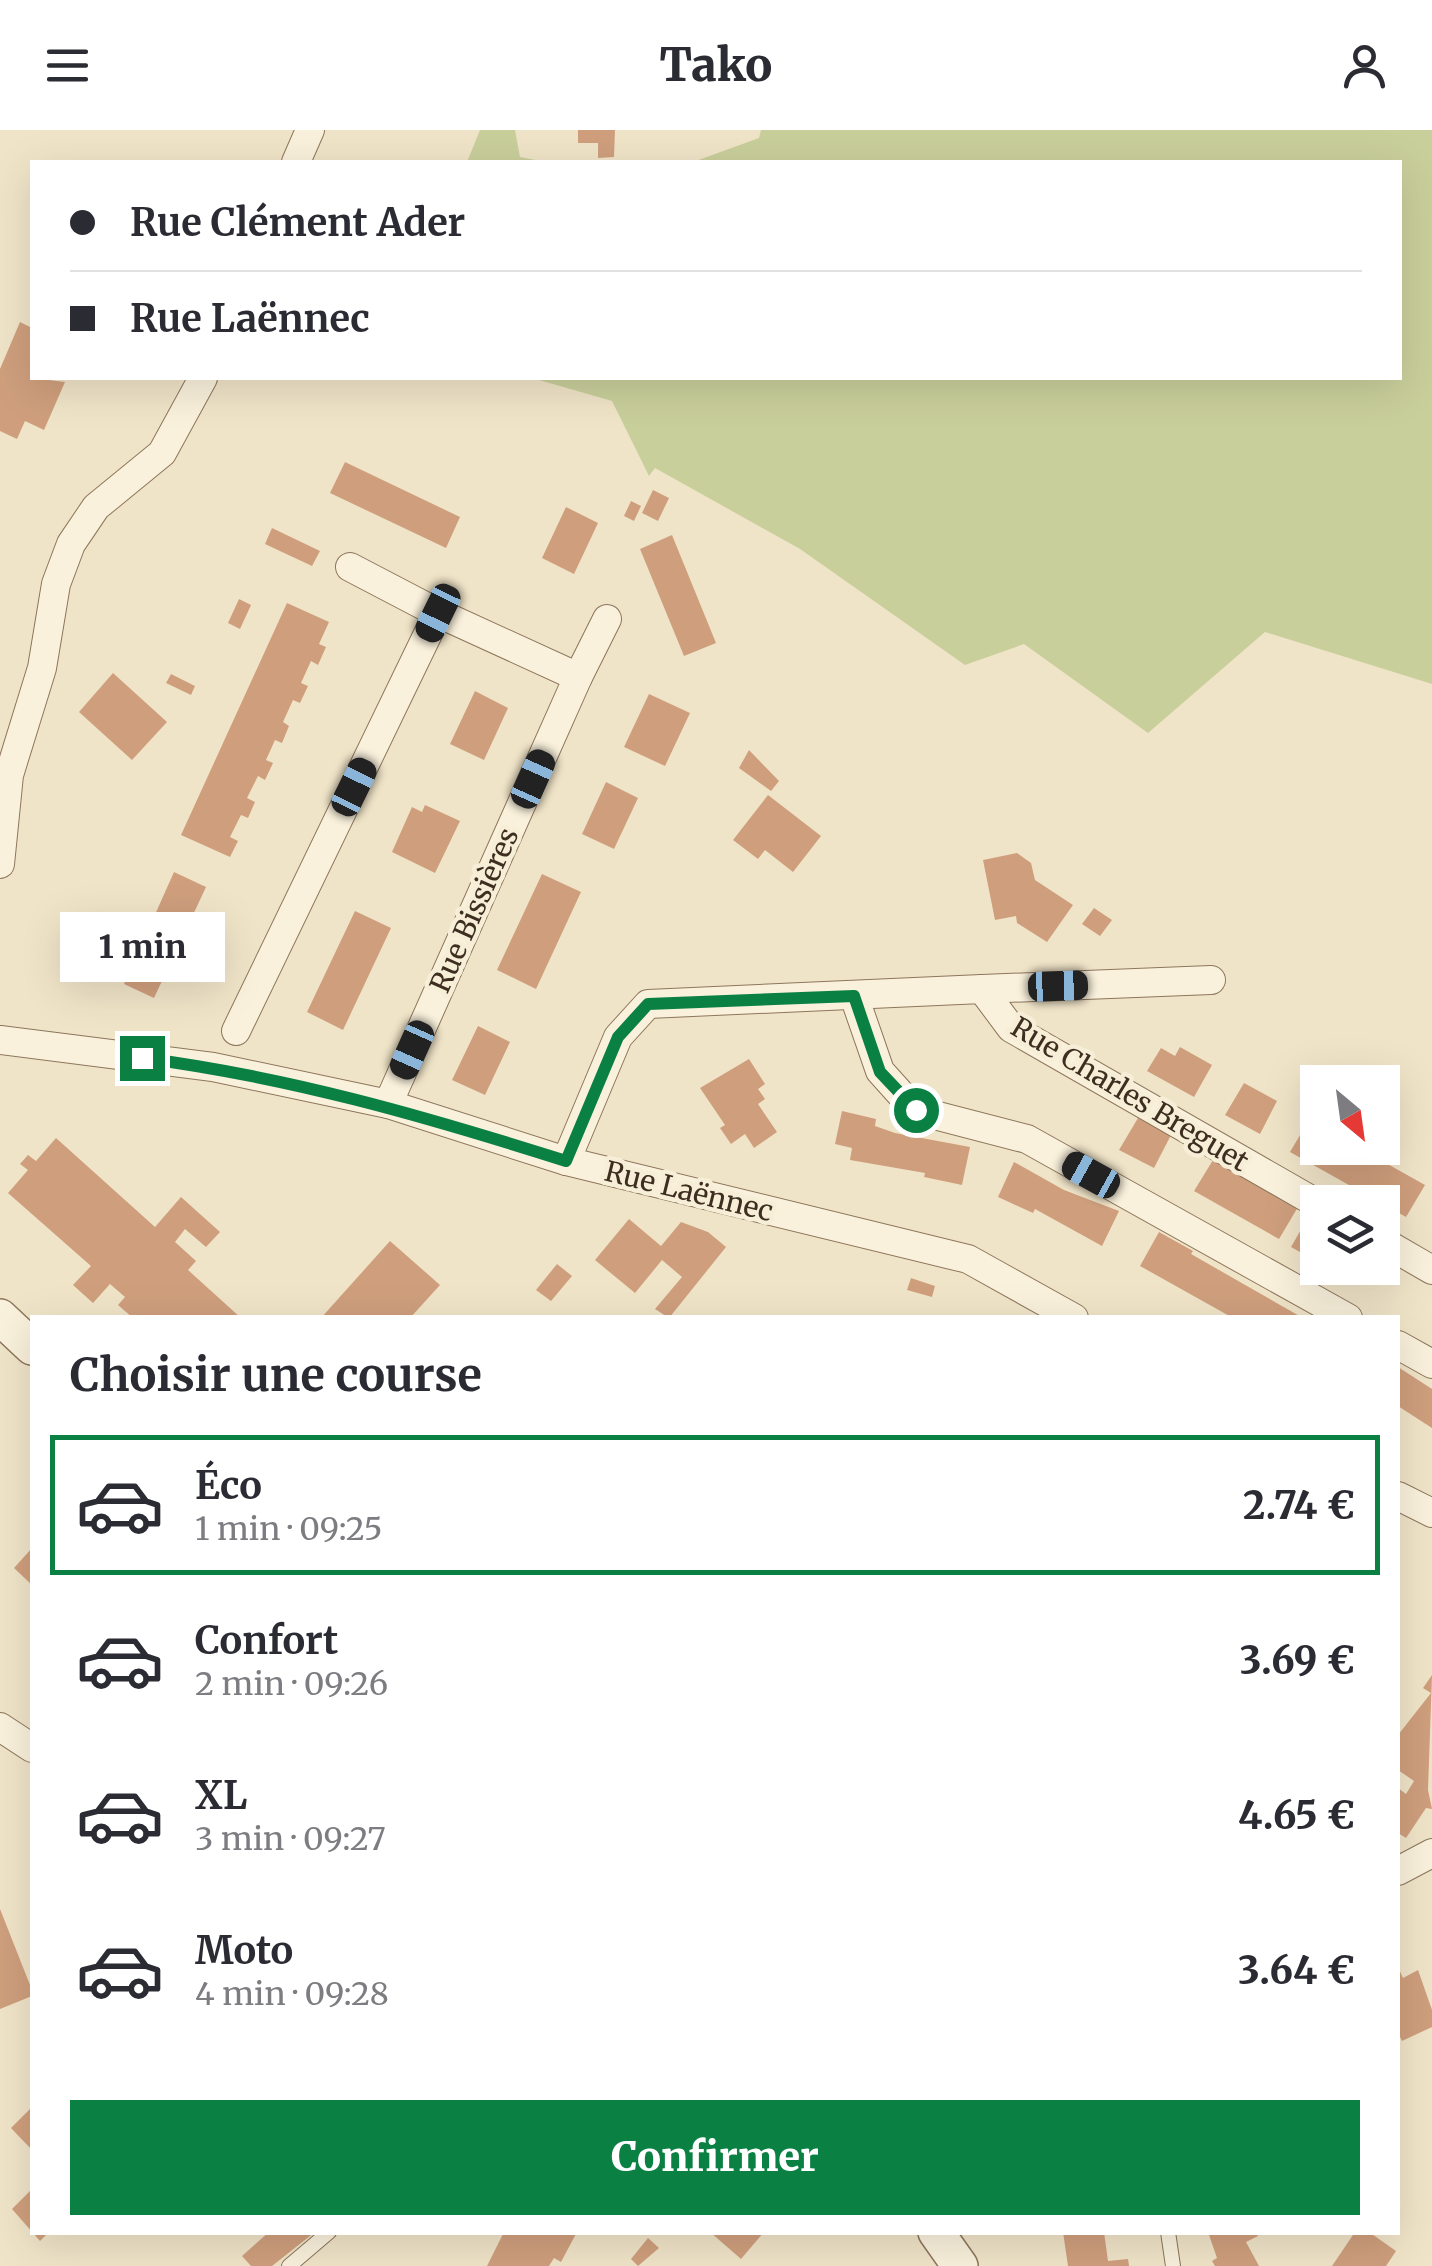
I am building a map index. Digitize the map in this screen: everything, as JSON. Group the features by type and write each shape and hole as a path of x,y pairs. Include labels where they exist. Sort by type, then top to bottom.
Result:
{"street":[{"path":"297,160 310,130"},
{"path":"0,864 5,770 42,668 56,584 72,544 96,507 162,452 202,380"},
{"path":"350,568 578,677"},
{"path":"236,1031 438,613"},
{"name":"Rue Bissières","path":"388,1104 578,677 608,619"},
{"path":"566,1161 618,1037 648,1004 1210,980"},
{"name":"Rue Charles Breguet","path":"982,989 996,1014 1011,1028 1300,1194"},
{"path":"854,996 880,1072 916,1110 1027,1139 1343,1315"},
{"name":"Rue Laënnec","path":"0,1040 213,1067 388,1104 566,1161 968,1259 1069,1315"},
{"path":"1400,1252 1432,1270"},
{"path":"0,1318 30,1345"},
{"path":"1400,1346 1432,1364"},
{"path":"1400,1497 1432,1512"},
{"path":"0,1727 30,1747"},
{"path":"1400,1869 1432,1853"}],"lane":[{"path":"289,2266 325,2235"},
{"path":"1168,2235 1173,2266"}],"green space":[{"path":"480,130 515,130 520,157 536,160 468,160"},
{"path":"761,130 1432,130 1432,684 1265,632 1148,733 1024,644 965,665 800,549 655,468 649,476 612,401 539,380 1402,380 1402,160 698,160 759,138"}],"building":[{"path":"578,130 615,130 614,157 598,158 598,143 578,143"},
{"path":"20,322 30,327 30,380 65,382 44,430 25,421 17,439 0,431 0,369"},
{"path":"345,462 460,517 446,548 330,493"},
{"path":"653,490 669,498 658,521 642,513"},
{"path":"631,501 641,506 634,521 624,516"},
{"path":"566,507 598,523 574,574 542,558"},
{"path":"272,528 320,551 312,566 265,544"},
{"path":"672,535 716,643 684,656 640,549"},
{"path":"239,599 251,605 240,629 228,623"},
{"path":"287,603 329,622 319,644 326,647 318,665 311,661 301,683 308,686 300,703 293,700 283,722 289,726 282,743 275,740 266,760 273,763 265,780 258,776 247,798 255,802 248,818 241,815 230,837 238,841 230,857 181,835"},
{"path":"113,673 167,722 132,760 79,712"},
{"path":"171,674 195,686 191,695 166,683"},
{"path":"475,691 508,708 484,760 450,744"},
{"path":"649,694 690,713 665,766 624,747"},
{"path":"749,750 779,781 771,791 739,768"},
{"path":"606,782 638,798 614,849 582,834"},
{"path":"768,795 821,836 793,872 765,850 758,859 733,840"},
{"path":"425,805 460,821 435,873 392,852 412,807 422,812"},
{"path":"1017,853 1031,863 1035,880 1073,905 1047,942 1017,923 1016,916 995,920 983,860"},
{"path":"174,872 206,887 154,998 124,984"},
{"path":"542,874 581,892 536,989 497,970"},
{"path":"1094,908 1112,920 1100,936 1082,924"},
{"path":"355,911 391,928 343,1030 307,1012"},
{"path":"478,1026 510,1042 485,1095 452,1080"},
{"path":"1180,1047 1212,1065 1194,1097 1147,1071 1161,1048 1175,1056"},
{"path":"749,1059 765,1084 758,1089 765,1099 758,1104 777,1132 754,1148 745,1134 731,1144 720,1128 725,1125 700,1088"},
{"path":"1244,1083 1277,1101 1260,1134 1225,1115"},
{"path":"842,1111 876,1119 875,1126 895,1133 970,1147 962,1185 924,1177 925,1173 850,1160 852,1148 835,1144"},
{"path":"1138,1118 1171,1135 1154,1168 1119,1150"},
{"path":"1300,1135 1300,1158 1290,1152"},
{"path":"56,1138 155,1227 181,1197 220,1232 206,1247 185,1229 175,1242 196,1261 188,1270 238,1315 130,1315 118,1305 125,1297 110,1284 93,1303 73,1285 91,1266 8,1193 28,1170 20,1164 28,1155 36,1161"},
{"path":"1213,1160 1298,1207 1279,1239 1194,1191"},
{"path":"1014,1162 1064,1190 1119,1211 1102,1246 1035,1209 1033,1213 998,1197"},
{"path":"1313,1165 1389,1165 1425,1185 1406,1217 1400,1214 1400,1185 1349,1185"},
{"path":"629,1219 661,1246 681,1222 708,1232 726,1247 671,1315 655,1309 682,1277 662,1260 635,1293 595,1260"},
{"path":"1300,1231 1300,1252 1291,1247"},
{"path":"1159,1232 1298,1315 1228,1315 1140,1266"},
{"path":"390,1241 440,1285 413,1315 324,1315"},
{"path":"557,1264 572,1276 551,1301 536,1290"},
{"path":"911,1278 935,1286 932,1297 907,1290"},
{"path":"1400,1368 1432,1389 1432,1428 1400,1407"},
{"path":"30,1550 30,1583 14,1568"},
{"path":"1432,1675 1428,1790 1432,1809 1426,1808 1406,1838 1400,1834 1400,1790 1406,1794 1414,1781 1400,1771 1400,1732 1431,1693 1423,1688"},
{"path":"0,1909 30,1985 30,1997 0,2009"},
{"path":"1418,1970 1432,2010 1432,2027 1402,2041 1400,1971 1403,1978"},
{"path":"30,2109 30,2148 11,2128"},
{"path":"30,2191 30,2230 12,2209"},
{"path":"266,2235 311,2235 272,2266 251,2266 242,2256"},
{"path":"502,2235 575,2235 561,2262 554,2258 549,2266 487,2266"},
{"path":"713,2235 761,2235 741,2259"},
{"path":"1063,2235 1104,2235 1108,2261 1128,2259 1129,2266 1068,2266"},
{"path":"1209,2235 1258,2235 1246,2242 1259,2266 1215,2266 1212,2261 1217,2258"},
{"path":"1353,2235 1373,2235 1396,2251 1386,2266 1332,2266"},
{"path":"648,2238 659,2248 638,2266 631,2259"}],"route":[{"path":"142,1058 213,1067 388,1104 566,1161 618,1037 648,1004 854,996 880,1072 916,1110"}]}
